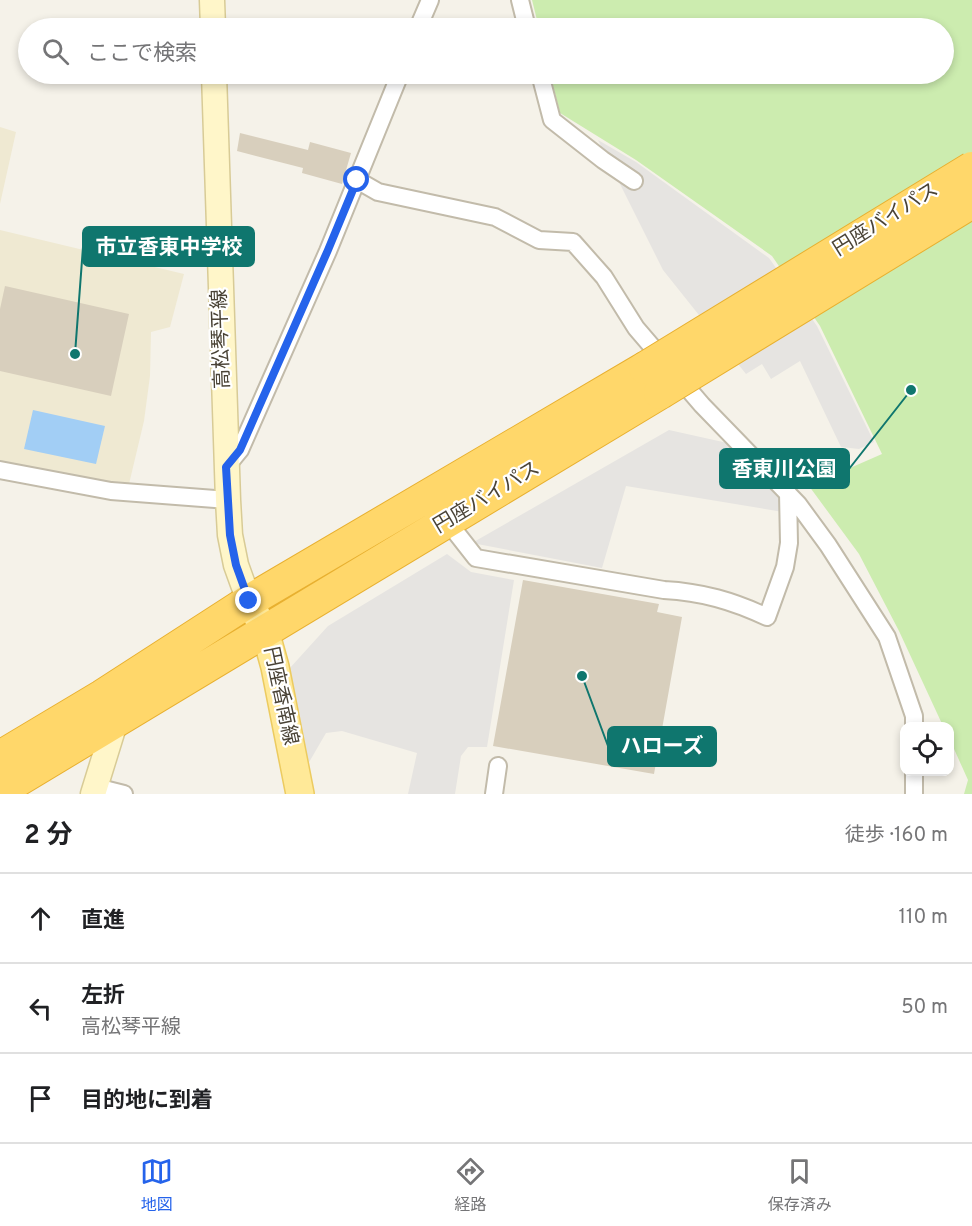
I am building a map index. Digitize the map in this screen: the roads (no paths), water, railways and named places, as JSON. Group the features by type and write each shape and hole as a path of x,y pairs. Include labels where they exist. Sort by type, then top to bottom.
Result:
{"highway":[{"name":"円座バイパス","path":"0,757 108,710 265,631 447,521 653,380 972,168"},
{"name":"円座バイパス","path":"0,791 249,601 972,202"}],"main road":[{"path":"212,0 213,18"},
{"name":"高松琴平線","path":"214,84 230,535 236,565 249,601"},
{"name":"円座香南線","path":"249,601 265,631 275,667 300,794"},
{"path":"95,790 108,710"}],"street":[{"path":"422,18 430,0"},
{"path":"520,0 524,18"},
{"path":"226,467 240,450 328,250 396,84"},
{"path":"543,84 552,120 634,181"},
{"path":"357,180 378,192 495,217 539,240 573,242 604,277 644,337 702,405 788,493 828,544 887,637 914,716 914,722"},
{"path":"0,470 111,491 228,500"},
{"path":"447,521 476,558 664,590 693,591 743,606 767,617 784,567 789,543 788,493"},
{"path":"494,794 498,766"},
{"path":"914,776 914,794"},
{"path":"95,790 124,794"}],"water":[{"path":"33,410 105,426 96,464 24,449"}],"place":[{"name":"市立香東中学校","path":"75,354"},
{"name":"香東川公園","path":"911,390"},
{"name":"ハローズ","path":"582,676"}]}
